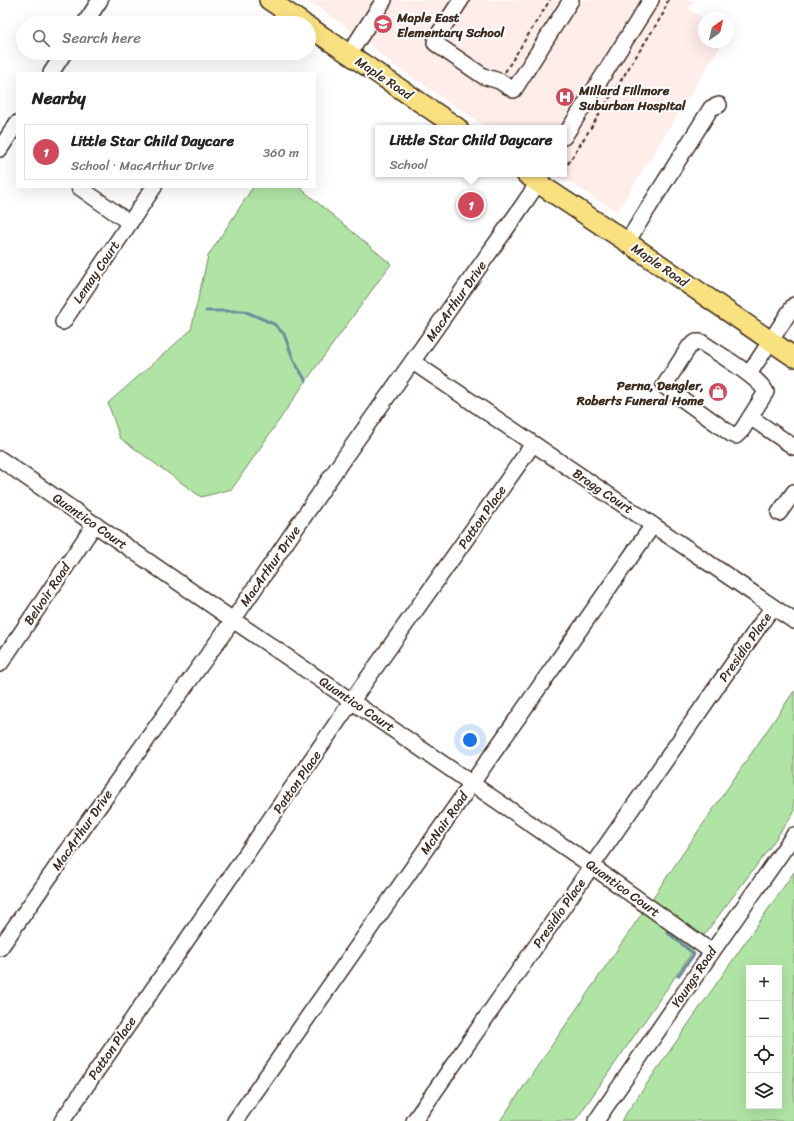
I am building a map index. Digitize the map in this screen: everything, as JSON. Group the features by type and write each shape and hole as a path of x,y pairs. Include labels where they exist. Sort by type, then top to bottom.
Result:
{"main road":[{"path":"269,0 293,16"},
{"name":"Maple Road","path":"316,32 454,125"},
{"name":"Maple Road","path":"536,177 627,242 794,357"}],"street":[{"path":"90,16 100,0"},
{"path":"349,54 384,0"},
{"path":"461,0 436,38 436,43 483,76 499,81 514,90 572,0"},
{"path":"567,132 651,0"},
{"path":"52,72 59,60"},
{"path":"627,242 711,108 719,105"},
{"path":"8,143 16,126"},
{"name":"MacArthur Drive","path":"0,948 87,823 233,620 346,455 413,362 536,177"},
{"path":"80,188 130,223"},
{"name":"Lemay Court","path":"63,322 153,188"},
{"path":"749,374 794,305"},
{"path":"696,342 701,342 749,374 764,388 766,392 742,430 736,436 731,434 664,386 689,347 696,342"},
{"name":"Bragg Court","path":"413,362 794,621"},
{"path":"750,417 794,447"},
{"name":"Patton Place","path":"62,1121 352,701 533,444"},
{"name":"Quantico Court","path":"0,459 592,866 712,952"},
{"path":"779,513 794,492"},
{"name":"Belvoir Road","path":"0,664 95,524"},
{"name":"McNair Road","path":"235,1121 653,525"},
{"name":"Presidio Place","path":"414,1121 773,607"},
{"name":"Youngs Road","path":"596,1121 794,835"}],"path":[{"path":"502,76 550,0"},
{"path":"567,165 663,14 668,0"}],"shaded area":[{"name":"Millard Fillmore Suburban Hospital","path":"307,0 695,0 689,9 698,15 698,48 719,48 617,212 561,177 567,177 567,125 484,125 395,66 360,36"}],"green space":[{"path":"252,188 300,188 391,264 306,381 232,489 201,497 120,438 108,403 191,330 208,256"},
{"path":"794,691 794,812 768,850 707,931 575,1121 500,1121"},
{"path":"794,872 794,1121 621,1121"}],"waterway":[{"path":"206,311 244,311 274,324 284,334 294,361 306,381"},
{"path":"667,932 694,954 678,976"}],"place":[{"name":"Maple East Elementary School","path":"383,24"},
{"name":"Millard Fillmore Suburban Hospital","path":"565,97"},
{"name":"Little Star Child Daycare","path":"471,205"},
{"name":"Perna, Dengler, Roberts Funeral Home","path":"718,392"}]}
